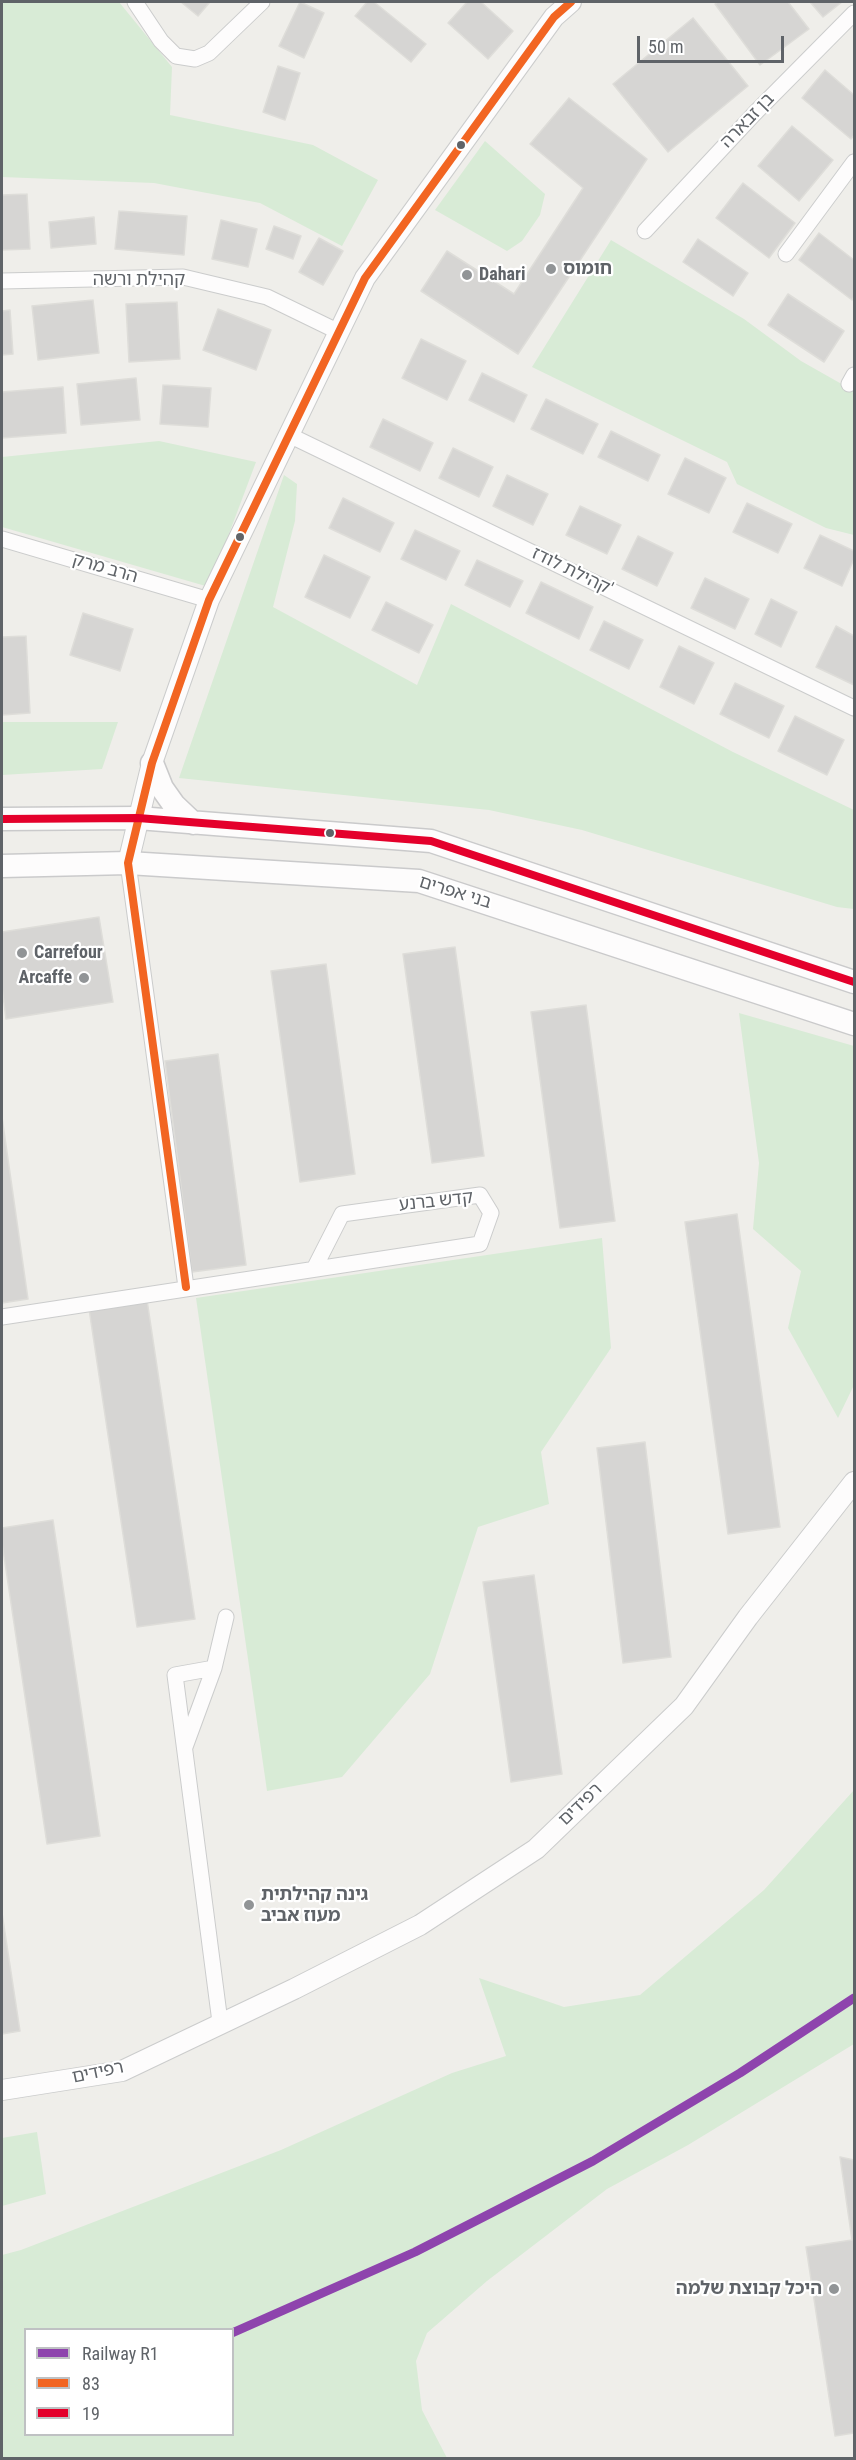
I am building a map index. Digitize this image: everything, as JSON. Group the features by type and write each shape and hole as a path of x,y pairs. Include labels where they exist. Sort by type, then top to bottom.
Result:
{"main road":[{"path":"152,763 162,788 174,806 193,823"},
{"path":"2,819 138,818 431,841 855,982"},
{"name":"בני אפרים","path":"2,866 128,863 419,880 855,1024"}],"street":[{"path":"135,2 161,41 176,56 195,59 209,53 262,2"},
{"path":"186,1287 128,863 152,763 209,600 365,278 554,16 571,2"},
{"name":"בן זבארה","path":"645,231 755,113 855,13"},
{"path":"786,254 855,162"},
{"name":"קהילת ורשה","path":"2,281 183,277 267,297 339,332"},
{"name":"קהילת לודז'","path":"289,435 855,708"},
{"name":"הרב מרק","path":"2,539 209,600"},
{"name":"קדש ברנע","path":"2,1317 186,1287 314,1269 480,1244 491,1213 480,1195 342,1214 314,1269"},
{"name":"רפידים","path":"2,2090 122,2071 220,2022 294,1989 420,1925 536,1849 684,1706 748,1617 855,1482"},
{"path":"185,1747 214,1668 226,1617"},
{"path":"214,1668 175,1675 220,2022"}],"green space":[{"path":"2,2 119,2 172,67 170,115 313,145 378,180 342,246 260,203 154,183 2,177"},
{"path":"485,141 545,194 540,215 522,241 507,251 435,210"},
{"path":"611,240 744,319 801,361 854,391 854,535 826,528 737,484 727,462 532,367"},
{"path":"159,441 256,462 209,587 2,527 2,457"},
{"path":"284,475 297,484 295,521 273,607 417,685 451,604 733,752 854,810 854,909 837,907 582,830 489,810 179,778"},
{"path":"2,722 118,722 102,769 2,775"},
{"path":"739,1013 854,1046 854,1385 838,1418 788,1328 801,1271 753,1229 759,1163"},
{"path":"602,1238 611,1348 541,1452 549,1504 478,1527 430,1674 342,1777 267,1791 196,1298"},
{"path":"854,1790 854,2044 688,2145 607,2189 487,2281 427,2333 416,2361 422,2410 447,2458 2,2458 2,2255 21,2250 281,2150 452,2073 506,2056 479,1978 564,2007 640,1995 764,1890"},
{"path":"37,2132 46,2194 2,2206 2,2138"}],"building":[{"path":"181,2 210,2 198,16"},
{"path":"300,2 324,13 304,58 279,46"},
{"path":"367,2 374,2 426,44 411,62 355,16"},
{"path":"467,2 481,2 513,31 488,59 448,23"},
{"path":"718,2 788,2 809,29 760,65 715,4"},
{"path":"810,2 842,2 823,17"},
{"path":"693,18 748,86 668,152 613,84"},
{"path":"278,66 300,73 285,120 263,112"},
{"path":"825,70 854,95 854,135 851,139 802,98"},
{"path":"569,98 647,159 518,354 421,291 447,251 514,294 583,188 530,144"},
{"path":"792,126 833,160 799,201 758,166"},
{"path":"743,183 795,223 769,258 716,218"},
{"path":"27,194 30,249 2,250 2,195"},
{"path":"119,211 187,216 184,255 115,249"},
{"path":"94,217 96,244 51,248 49,222"},
{"path":"221,220 257,229 248,267 212,259"},
{"path":"274,226 301,236 293,259 266,249"},
{"path":"819,233 854,260 854,297 852,300 799,260"},
{"path":"319,238 343,251 323,285 299,272"},
{"path":"698,239 748,273 733,296 683,262"},
{"path":"788,294 844,331 824,362 768,325"},
{"path":"93,300 99,353 38,360 32,306"},
{"path":"177,302 180,359 129,362 126,304"},
{"path":"218,309 271,330 256,370 203,350"},
{"path":"10,310 13,354 2,355 2,311"},
{"path":"421,339 466,361 447,400 402,378"},
{"path":"482,373 527,395 514,422 469,400"},
{"path":"136,378 140,420 81,425 77,384"},
{"path":"163,385 211,388 208,427 160,424"},
{"path":"63,387 66,433 2,438 2,392"},
{"path":"546,399 598,424 583,454 531,429"},
{"path":"383,419 433,443 420,471 370,447"},
{"path":"611,431 660,455 648,481 598,457"},
{"path":"453,448 493,467 479,497 439,478"},
{"path":"685,458 726,478 709,513 668,494"},
{"path":"507,475 548,494 533,525 493,506"},
{"path":"343,498 394,523 380,552 329,528"},
{"path":"747,503 792,524 778,553 733,532"},
{"path":"580,506 621,525 607,554 566,535"},
{"path":"415,530 460,551 446,580 401,559"},
{"path":"820,535 854,551 854,559 842,586 804,568"},
{"path":"638,536 673,553 657,586 622,569"},
{"path":"324,555 370,577 350,618 305,597"},
{"path":"477,560 523,581 510,607 465,585"},
{"path":"705,578 749,599 735,629 691,608"},
{"path":"541,582 593,607 579,639 526,613"},
{"path":"771,599 797,612 781,647 755,634"},
{"path":"386,602 433,625 419,653 372,630"},
{"path":"83,613 133,629 120,671 70,655"},
{"path":"604,621 643,640 629,669 590,650"},
{"path":"836,626 854,636 854,685 816,667"},
{"path":"26,636 30,713 2,715 2,637"},
{"path":"679,646 714,663 694,704 660,687"},
{"path":"735,683 784,706 769,738 720,714"},
{"path":"795,716 844,740 827,775 778,751"},
{"path":"99,917 113,1002 6,1019 2,987 2,932"},
{"path":"455,947 484,1156 432,1163 403,954"},
{"path":"326,964 355,1174 300,1182 271,971"},
{"path":"586,1005 615,1221 560,1228 531,1012"},
{"path":"218,1054 246,1265 192,1272 165,1061"},
{"path":"2,1117 28,1299 2,1303"},
{"path":"737,1214 780,1527 728,1534 685,1222"},
{"path":"147,1300 195,1619 137,1627 89,1309"},
{"path":"645,1442 671,1657 623,1663 597,1448"},
{"path":"53,1520 100,1836 47,1844 2,1543 2,1528"},
{"path":"534,1575 562,1774 511,1782 483,1582"},
{"path":"2,1913 20,2031 2,2034"},
{"name":"היכל קבוצת שלמה","path":"840,2157 854,2160 854,2433 835,2436 806,2247 852,2240"}],"rail line":[{"name":"R1","path":"234,2332 415,2252 593,2161 740,2073 854,1998"}],"transit line":[{"name":"83","path":"186,1287 128,863 152,763 209,600 365,278 554,17 571,2"},
{"name":"19","path":"2,819 138,818 431,841 854,982"}],"place":[{"name":"חומוס","path":"551,269"},
{"name":"Dahari","path":"467,275"},
{"name":"Carrefour","path":"22,953"},
{"name":"Arcaffe","path":"84,978"},
{"name":"גינה קהילתית מעוז אביב","path":"249,1905"},
{"name":"היכל קבוצת שלמה","path":"834,2289"}]}
